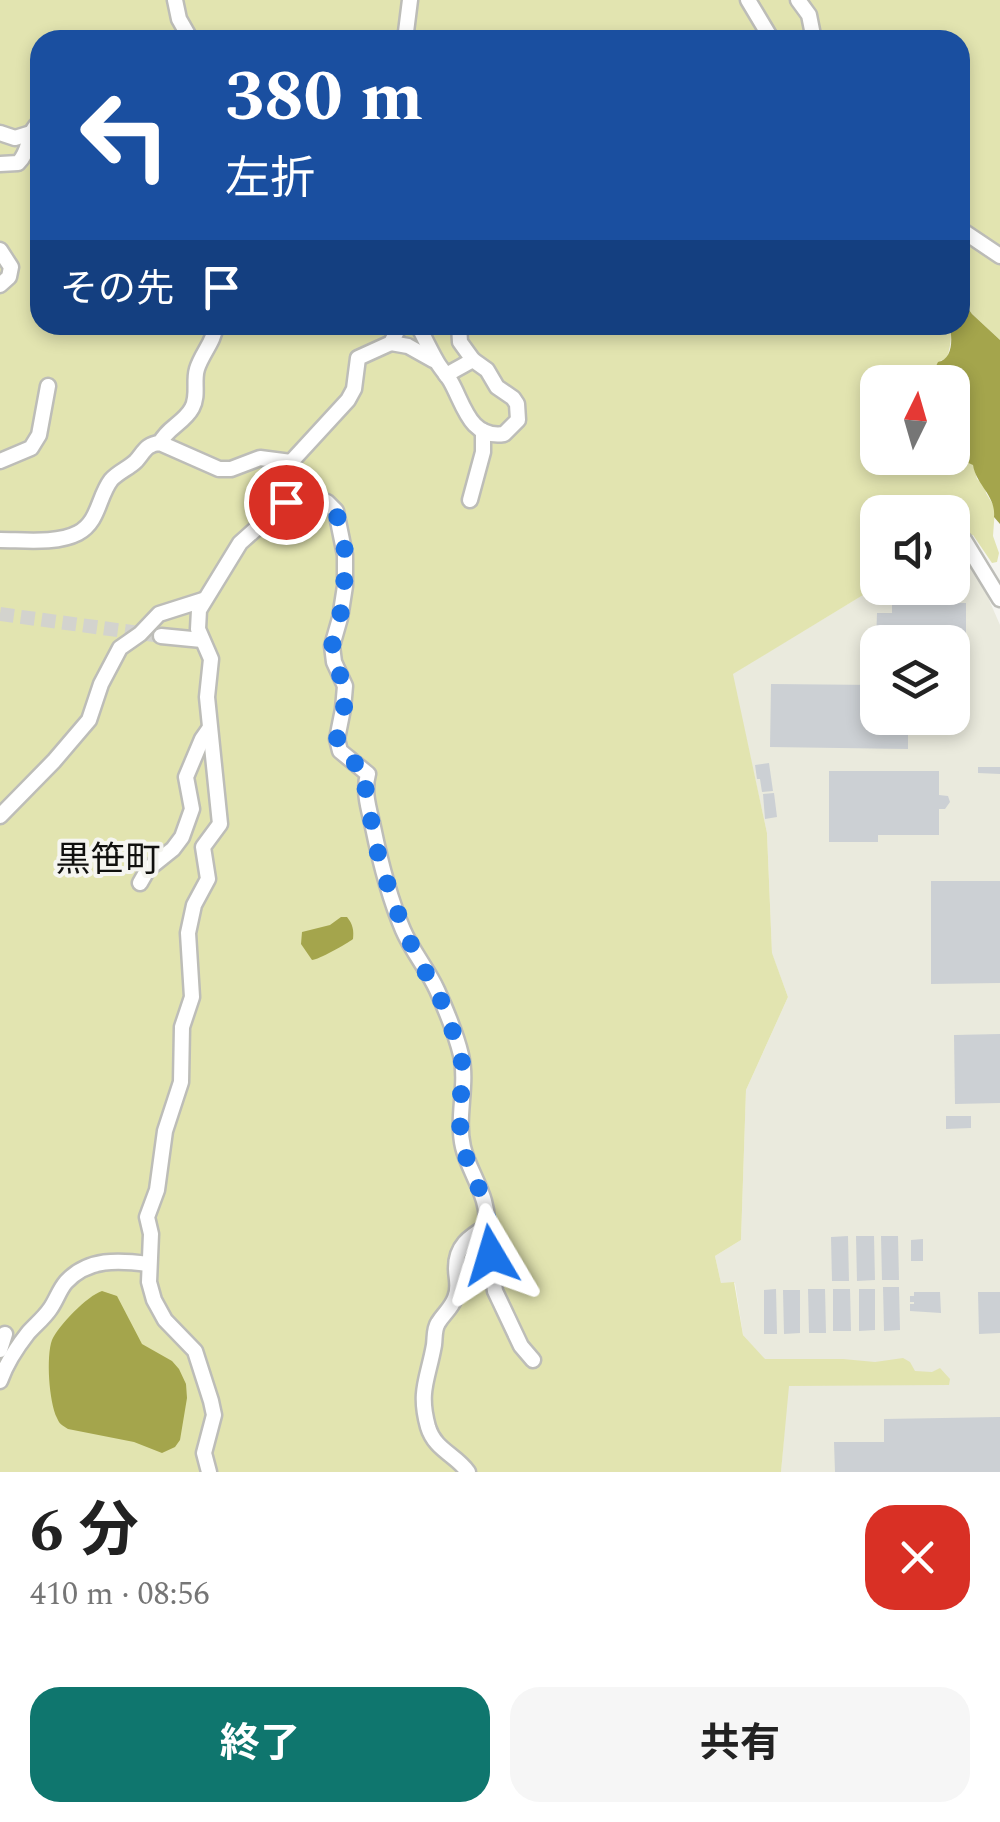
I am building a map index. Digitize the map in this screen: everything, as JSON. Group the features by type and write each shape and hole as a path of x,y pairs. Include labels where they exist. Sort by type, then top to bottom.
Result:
{"street":[{"path":"175,0 185,30"},
{"path":"406,30 410,0"},
{"path":"748,0 766,30"},
{"path":"798,0 809,14 812,30"},
{"path":"0,133 15,138 30,130"},
{"path":"0,164 18,163 30,140"},
{"path":"970,236 1000,256"},
{"path":"0,250 12,267 9,277 0,285"},
{"path":"160,442 193,407 196,370 214,335"},
{"path":"291,462 348,400 354,389 358,358 390,343 394,335"},
{"path":"423,335 464,413 483,431 504,434 515,425 519,409 514,398 472,360 460,335"},
{"path":"390,343 424,353 442,369"},
{"path":"442,369 472,360"},
{"path":"0,461 30,448 40,436 48,386"},
{"path":"470,500 483,431"},
{"path":"0,540 43,540 76,534 90,524 109,482 152,443 160,442 220,469 231,470 260,458 291,462"},
{"path":"291,462 296,493"},
{"path":"209,1472 204,1453 214,1415 212,1401 195,1351 165,1320 154,1300 149,1282 151,1234 147,1217 157,1190 165,1131 180,1082 182,1027 192,998 188,933 194,904 208,879 204,847 220,824 207,697 211,659 198,629 199,610 240,544 296,493"},
{"path":"296,493 327,502 336,511 346,555 340,618 332,646 334,662 345,686 337,739 340,751 368,774 367,800 380,863 404,930 436,987 462,1056 460,1135 488,1218 496,1291 521,1346 533,1360"},
{"path":"970,550 1000,599"},
{"path":"0,816 89,720 101,684 120,648 158,614 204,600"},
{"path":"161,636 202,640"},
{"path":"140,883 148,869 182,837 192,809 186,777 209,729"},
{"path":"468,1472 439,1448 429,1432 422,1402 436,1325 448,1312 459,1286 459,1250 467,1238 486,1227"},
{"path":"1,1377 28,1333 77,1272 105,1262 148,1264"},
{"path":"0,1350 5,1334"}],"shaded area":[{"path":"970,311 1000,340 1000,524 970,464 970,365 936,365 949,353 950,335 970,335"},
{"path":"970,565 1000,625 1000,1472 781,1472 788,1386 743,1335 735,1283 721,1283 715,1256 741,1240 746,1090 788,997 772,954 767,833 732,674 860,597 860,605 970,605"},
{"path":"341,917 351,922 353,939 312,960 301,944 302,932 330,925"},
{"path":"102,1291 117,1296 142,1344 172,1361 186,1384 180,1440 162,1453 134,1442 68,1429 54,1411 49,1367 52,1340 74,1312"}],"green space":[{"path":"0,0 1000,0 1000,340 970,311 970,30 30,30 30,335 951,335 947,358 940,361 941,365 860,365 860,475 970,475 970,463 973,464 977,479 985,486 995,508 993,536 999,553 997,562 992,563 970,536 970,495 860,495 860,597 733,674 767,833 772,953 788,997 746,1090 741,1240 715,1256 721,1283 734,1282 743,1335 765,1359 875,1362 903,1358 915,1371 932,1372 940,1368 950,1379 949,1385 789,1386 781,1472 0,1472"}],"building":[{"path":"892,605 966,605 966,625 877,625 877,613 892,613"},
{"path":"771,684 860,685 860,735 908,735 908,749 770,747"},
{"path":"769,763 773,791 762,792 755,765"},
{"path":"978,767 1000,767 1000,774 978,773"},
{"path":"829,771 939,771 939,795 948,796 950,802 945,809 939,809 939,835 878,835 878,842 829,842"},
{"path":"774,793 777,817 765,819 763,794"},
{"path":"931,881 1000,881 1000,983 931,984"},
{"path":"1000,1034 1000,1103 955,1104 954,1035"},
{"path":"946,1116 971,1116 971,1128 946,1129"},
{"path":"848,1236 849,1281 832,1281 831,1237"},
{"path":"856,1236 874,1236 875,1280 857,1281"},
{"path":"881,1236 898,1236 899,1280 882,1280"},
{"path":"923,1239 923,1261 911,1261 911,1240"},
{"path":"883,1287 899,1287 900,1330 884,1331"},
{"path":"776,1289 777,1334 764,1334 764,1290"},
{"path":"808,1289 825,1289 826,1333 809,1333"},
{"path":"833,1289 850,1289 851,1331 833,1331"},
{"path":"859,1289 875,1289 875,1330 859,1331"},
{"path":"783,1290 800,1290 800,1333 784,1334"},
{"path":"914,1292 940,1292 941,1313 910,1311 914,1302 910,1302 910,1296"},
{"path":"978,1292 1000,1292 1000,1333 979,1334"},
{"path":"1000,1417 1000,1472 835,1472 834,1442 884,1442 884,1419"}],"tunnel":[{"path":"0,614 161,636"}],"district":[{"name":"黒笹町","path":"108,859"}],"route":[{"path":"286,502 296,493 327,502 336,511 346,555 340,618 332,646 334,662 345,686 337,739 340,751 368,774 367,800 380,863 404,930 436,987 462,1056 460,1135 488,1218 491,1255"}]}
